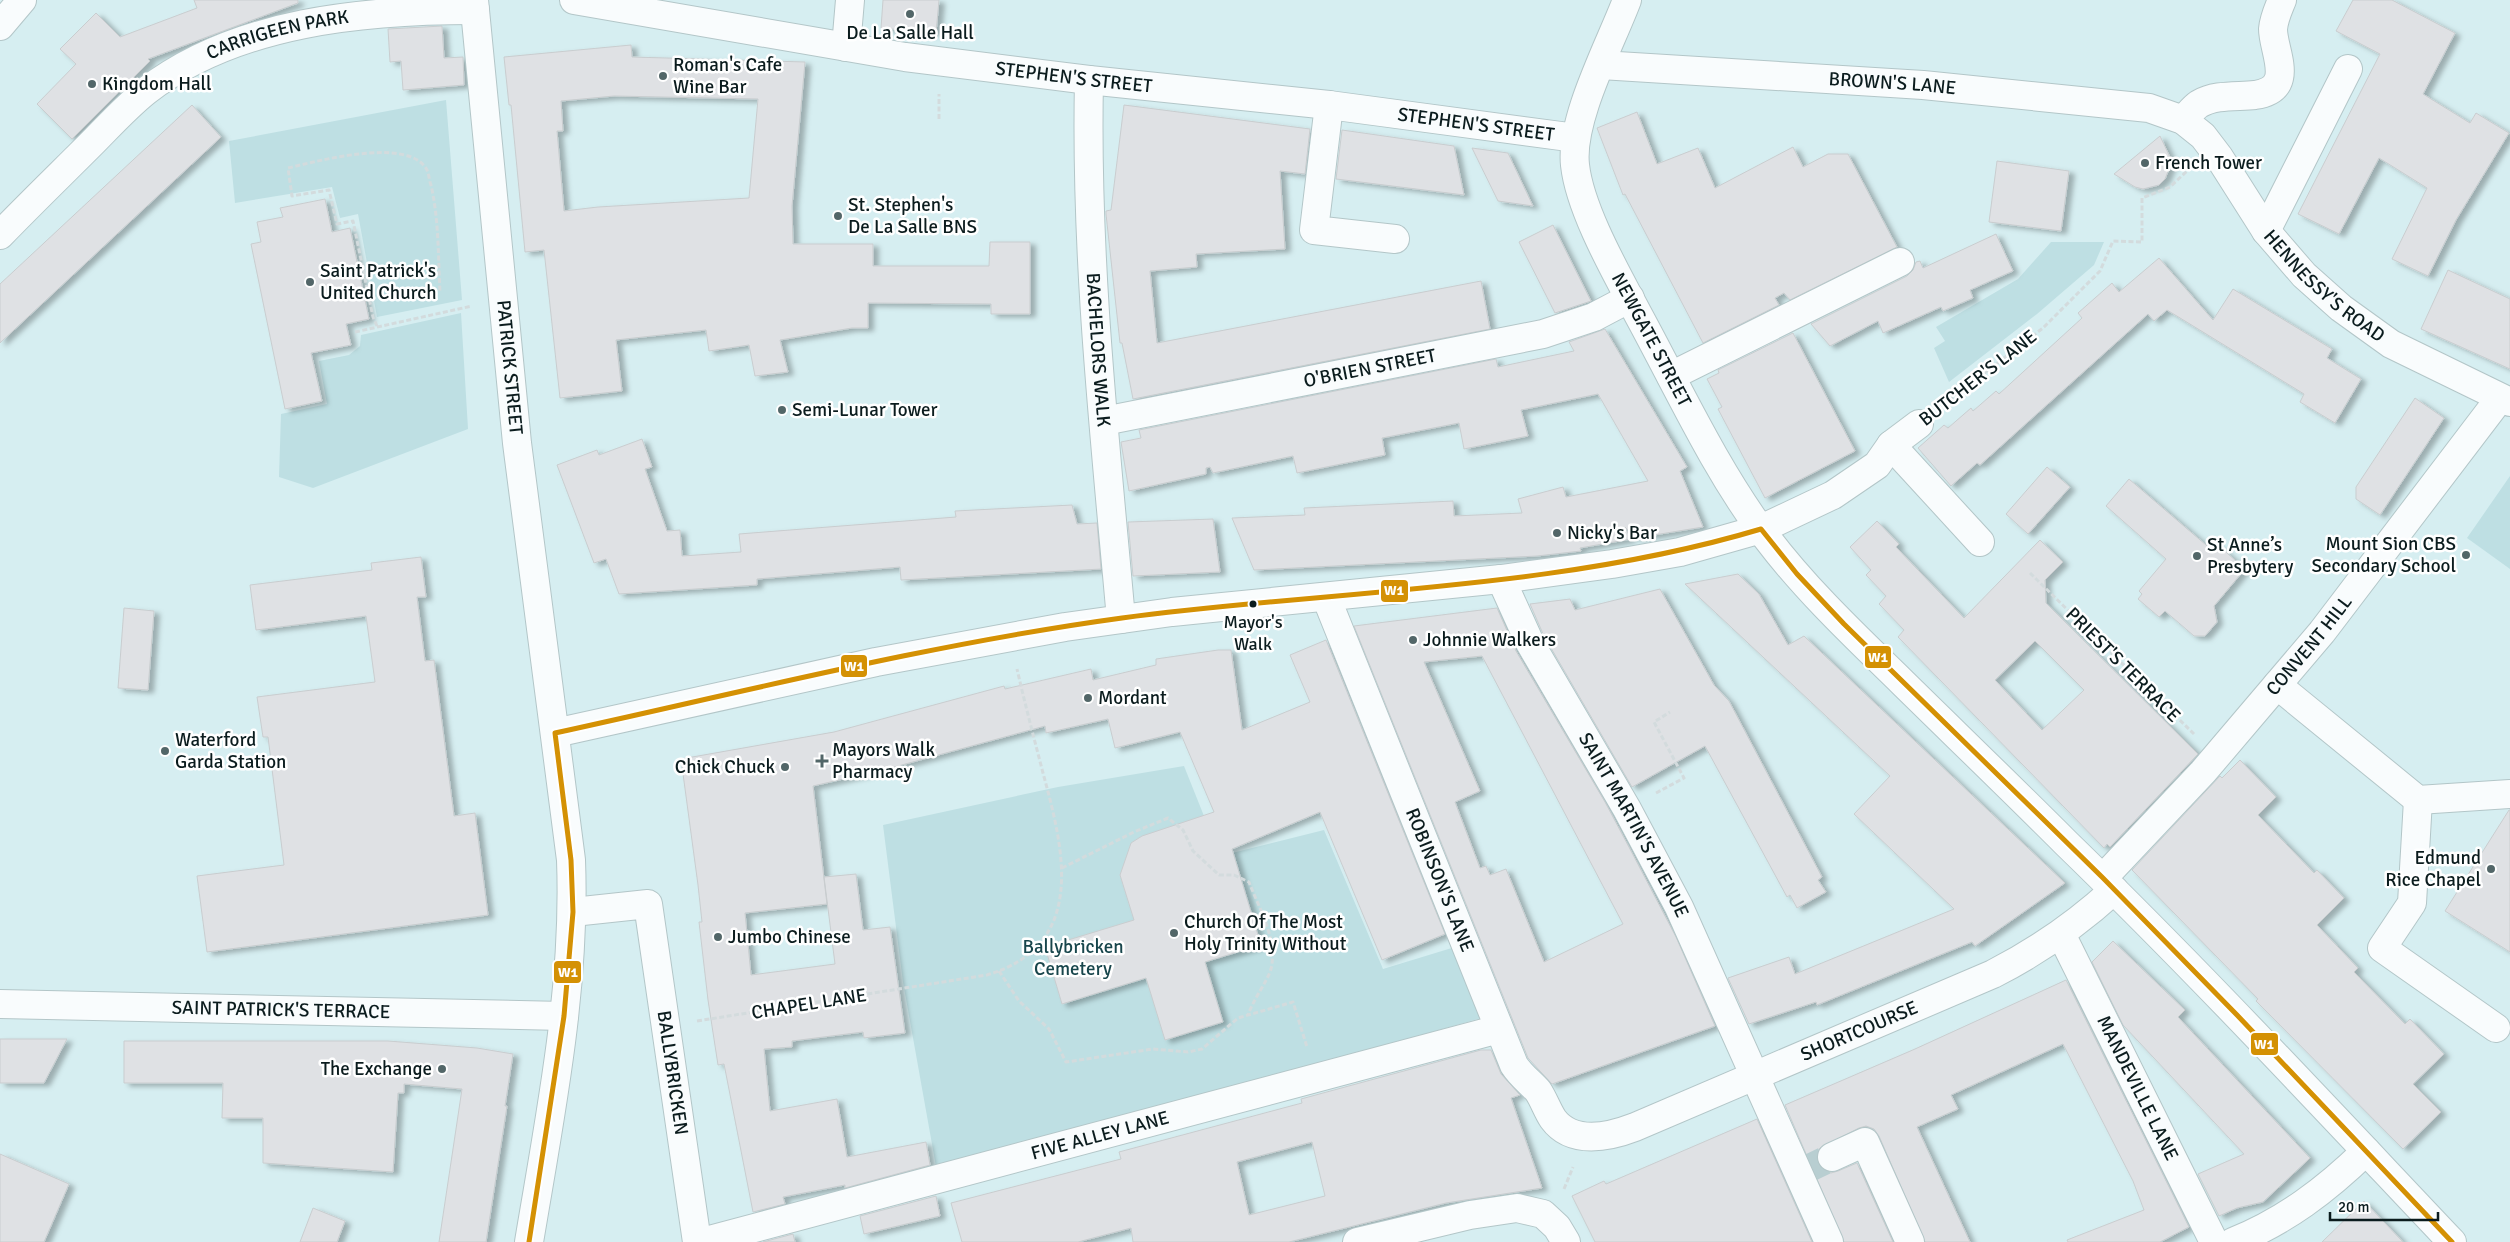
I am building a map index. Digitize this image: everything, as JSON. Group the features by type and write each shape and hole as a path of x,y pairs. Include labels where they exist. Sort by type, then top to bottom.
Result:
{"street":[{"path":"0,26 22,0"},
{"name":"STEPHEN'S STREET","path":"574,0 655,12 846,48 1089,80 1329,105 1576,138"},
{"path":"846,48 850,0"},
{"name":"NEWGATE STREET","path":"1626,0 1584,108 1576,138 1575,159 1582,194 1630,298 1671,376 1728,480 1760,530 1797,574 1874,655 2108,884 2452,1242"},
{"path":"2182,120 2200,104 2222,97 2264,94 2273,88 2279,76 2281,62 2273,31 2275,15 2282,0"},
{"name":"CARRIGEEN PARK","path":"0,235 129,106 163,79 202,58 250,39 327,21 475,5"},
{"name":"PATRICK STREET","path":"475,5 502,300 531,563 555,733"},
{"name":"BROWN'S LANE","path":"1602,65 1923,85 2149,108 2182,120"},
{"path":"2266,230 2348,68"},
{"name":"BACHELORS WALK","path":"1089,80 1091,234 1120,618"},
{"path":"1329,105 1314,230 1395,239"},
{"name":"HENNESSY'S ROAD","path":"2182,120 2203,136 2211,146 2266,230 2304,275 2341,308 2391,344 2505,400"},
{"path":"1671,376 1900,262"},
{"name":"O'BRIEN STREET","path":"1104,421 1543,334 1594,317 1630,298"},
{"name":"CONVENT HILL","path":"2108,884 2322,632 2505,400"},
{"name":"BUTCHER'S LANE","path":"1760,530 1833,495 1877,465 1892,446 1919,424"},
{"path":"1892,446 1980,542"},
{"path":"529,1242 564,1016 573,912 571,860 555,733 876,662 1120,618 1501,579 1612,564 1680,552 1760,530"},
{"name":"SAINT MARTIN'S AVENUE","path":"1501,579 1530,643 1628,812 1678,907 1756,1076 1829,1242"},
{"name":"ROBINSON'S LANE","path":"1326,597 1499,1029 1520,1074 1538,1092 1554,1120 1567,1130 1585,1137"},
{"path":"2278,685 2418,800 2510,794"},
{"path":"2418,800 2412,903 2382,948 2496,1028"},
{"name":"SHORTCOURSE","path":"1585,1137 1620,1133 1993,974 2019,961 2061,934 2108,884"},
{"name":"BALLYBRICKEN","path":"573,912 648,904 697,1242"},
{"name":"MANDEVILLE LANE","path":"2061,934 2214,1242"},
{"name":"SAINT PATRICK'S TERRACE","path":"0,1004 564,1016"},
{"name":"FIVE ALLEY LANE","path":"702,1242 1499,1029"},
{"path":"1832,1157 1865,1142 1910,1242"},
{"path":"2233,1242 2272,1225 2305,1204 2366,1151"},
{"path":"1357,1242 1507,1209 1533,1211 1551,1220 1566,1242"}],"path":[{"path":"938,119 939,101"},
{"path":"377,326 373,317 353,221 338,224 329,190 292,196 288,168 337,157 374,153 410,155 427,169 436,207 440,292"},
{"name":"BUTCHER'S LANE","path":"1919,424 2043,328 2100,271 2113,242 2142,242 2142,198 2170,187 2189,169"},
{"path":"355,332 502,300"},
{"name":"PRIEST'S TERRACE","path":"2030,573 2222,749"},
{"name":"CHAPEL LANE","path":"711,1019 907,989 999,971 1021,962 1044,937 1060,901 1062,868 1058,829 1009,637"},
{"path":"1628,812 1684,778 1654,722 1670,712"},
{"path":"1062,868 1134,832 1168,818 1182,830 1193,851 1218,875 1234,875 1249,882 1272,942 1271,970 1254,999 1248,1015"},
{"path":"999,971 1019,1002 1049,1029 1066,1062 1152,1049 1188,1052 1202,1049 1238,1018 1293,1002 1310,1057"},
{"path":"1551,1220 1585,1137"}],"green space":[{"path":"446,100 462,300 377,317 358,214 340,218 332,187 235,203 229,141"},
{"path":"2051,242 2104,242 2094,265 2037,314 1949,382 1934,348 1945,341 1936,327 2018,279"},
{"path":"461,313 468,429 313,488 279,477 281,414 327,404 319,361 349,355 360,346 361,335"},
{"path":"2510,476 2510,569 2467,538"},
{"name":"Ballybricken Cemetery","path":"1184,766 1220,856 1324,830 1383,969 1455,947 1485,1017 937,1172 903,982 883,825 1058,787"}],"building":[{"path":"194,0 298,0 298,3 148,59 150,61 72,139 37,104 76,64 60,49 96,13 120,37 197,8"},
{"name":"De La Salle Hall","path":"883,0 939,0 936,33 881,28"},
{"path":"2353,0 2392,0 2455,33 2423,94 2470,123 2476,113 2509,133 2456,220 2428,276 2392,259 2427,188 2379,158 2339,234 2298,214 2380,54 2336,31"},
{"path":"442,26 444,58 463,57 464,85 403,90 401,61 390,62 388,29"},
{"path":"631,45 632,57 805,62 792,206 793,244 873,244 873,266 989,266 990,242 1030,242 1030,314 991,314 991,304 868,303 868,328 852,328 780,340 788,372 755,376 749,345 709,351 706,330 616,340 622,391 560,398 544,250 525,252 511,105 509,105 504,57","holes":["614,96 758,99 749,198 598,207 564,211 557,131 563,131 561,101"]},
{"path":"192,105 221,137 0,343 0,284"},
{"path":"1124,105 1310,129 1305,174 1280,171 1285,249 1196,254 1197,267 1150,271 1157,343 1481,281 1490,329 1133,399 1122,343 1120,343 1106,214 1106,211 1111,210"},
{"path":"1637,112 1657,164 1698,148 1715,188 1793,147 1803,167 1828,154 1848,154 1897,247 1790,300 1784,293 1775,298 1779,305 1703,343 1625,194 1623,195 1597,128"},
{"path":"1342,130 1454,146 1464,195 1336,179"},
{"name":"French Tower","path":"2160,136 2171,164 2165,179 2159,185 2143,189 2135,187 2114,174"},
{"path":"1472,148 1508,153 1533,206 1498,201"},
{"path":"1997,161 2069,171 2061,231 1989,222"},
{"name":"Saint Patrick's United Church","path":"325,199 332,232 350,228 369,319 346,324 351,345 311,353 322,401 285,409 251,244 261,242 257,222 283,217 280,208"},
{"path":"1553,225 1591,301 1555,313 1519,242"},
{"path":"1996,234 2013,271 1970,290 1973,298 1943,311 1941,307 1883,333 1878,321 1830,346 1811,324 1907,276 1913,270 1916,262 1920,261 1923,268"},
{"path":"2159,258 2213,320 2233,289 2332,349 2327,358 2361,379 2335,423 2300,402 2304,394 2167,310 2154,321 2148,314 1980,465 1977,463 1951,486 1918,448 1944,425 1948,428 1971,408 1973,411 1996,391 1999,394 2082,318 2078,313 2112,283 2119,292"},
{"path":"2448,270 2510,299 2510,369 2421,329"},
{"path":"1605,329 1687,467 1680,471 1703,527 1636,538 1625,527 1631,539 1580,548 1581,551 1537,556 1254,570 1232,518 1305,515 1304,508 1453,501 1454,516 1522,513 1518,499 1563,487 1566,497 1648,481 1598,394 1521,410 1528,436 1464,449 1459,423 1382,438 1385,455 1297,473 1293,456 1213,473 1210,467 1206,468 1206,474 1129,491 1121,442 1141,438 1139,430 1496,359 1498,367 1574,351 1569,342"},
{"path":"1793,333 1855,451 1765,498 1718,409 1722,407 1707,379 1719,373 1718,370"},
{"path":"2415,398 2444,418 2380,515 2356,499 2356,487"},
{"path":"642,439 652,467 645,469 667,531 680,530 682,556 741,552 739,534 956,517 955,511 1072,505 1077,524 1097,523 1101,569 901,580 900,567 757,579 757,585 619,594 606,559 594,563 557,465 597,450 599,455"},
{"path":"2047,467 2070,487 2028,534 2006,514"},
{"name":"St Anne’s Presbytery","path":"2129,479 2213,551 2218,545 2245,569 2214,606 2217,622 2205,636 2194,636 2165,611 2159,617 2138,599 2142,594 2139,591 2166,559 2106,506"},
{"path":"1213,519 1220,572 1133,576 1128,522"},
{"path":"1877,521 1899,544 1896,547 1964,618 2040,540 2063,562 2045,580 2046,603 2198,754 2110,847 2107,844 2104,848 1898,637 1904,630 1879,604 1886,596 1866,575 1871,570 1850,547","holes":["2035,641 2084,690 2042,730 1995,680"]},
{"path":"421,557 426,597 417,597 425,661 434,660 454,816 475,813 488,915 207,952 197,876 284,865 268,737 263,737 257,697 375,682 366,616 256,630 250,585 372,570 371,563"},
{"path":"1738,574 1759,594 1788,645 1804,636 2065,883 1975,946 1972,942 1817,1005 1816,1002 1749,1024 1728,978 1789,957 1795,974 1954,909 1854,814 1890,776 1685,584"},
{"path":"1660,589 1714,685 1729,701 1822,877 1818,880 1826,892 1797,908 1790,895 1787,897 1705,746 1632,787 1544,636 1530,604 1570,599 1575,610"},
{"path":"124,608 154,611 148,690 118,688"},
{"path":"1497,608 1516,651 1605,802 1676,937 1715,1026 1552,1084 1528,1058 1354,626","holes":["1482,656 1623,924 1544,962 1506,869 1490,875 1486,866 1480,868 1455,802 1480,791 1424,662"]},
{"path":"1326,640 1445,934 1382,960 1320,812 1232,849 1261,945 1205,962 1223,1022 1165,1040 1146,978 1062,1004 1045,947 1134,920 1120,875 1131,843 1142,836 1214,812 1180,732 1115,748 1108,719 1046,733 1045,726 887,769 813,786 827,904 745,913 751,975 835,964 824,877 856,874 863,930 890,927 905,1033 864,1038 863,1032 792,1041 792,1047 764,1049 770,1111 837,1099 847,1157 926,1142 930,1165 845,1188 845,1185 783,1197 785,1204 753,1212 724,1064 718,1065 708,1000 699,922 702,922 698,885 681,759 834,732 1004,686 1005,689 1091,669 1093,680 1156,665 1156,659 1218,650 1231,650 1242,730 1310,702 1290,655"},
{"path":"2240,760 2276,797 2258,815 2314,873 2317,870 2344,898 2317,925 2358,968 2354,972 2405,1024 2410,1019 2444,1054 2413,1084 2441,1112 2403,1149 2256,1001 2258,999 2132,870 2220,776 2222,778"},
{"name":"Edmund Rice Chapel","path":"2510,810 2510,952 2445,911"},
{"path":"2113,941 2185,1010 2178,1017 2310,1158 2263,1202 2237,1208 2219,1216 2198,1174 2244,1154 2123,1025 2092,962"},
{"path":"2066,980 2189,1227 2160,1242 2068,1242 2067,1240 2144,1210 2133,1181 2063,1044 1951,1095 1958,1109 1917,1127 1970,1242 1925,1242 1879,1136 1874,1129 1866,1126 1859,1128 1820,1148 1816,1156 1818,1164 1823,1170 1831,1173 1857,1163 1893,1242 1844,1242 1785,1105 1915,1049"},
{"path":"0,1039 67,1039 44,1083 0,1083"},
{"path":"124,1041 388,1041 477,1048 513,1054 486,1242 439,1242 462,1089 404,1084 404,1093 398,1093 393,1172 263,1163 263,1118 222,1118 223,1083 124,1083"},
{"path":"1481,1050 1491,1050 1501,1074 1520,1095 1511,1098 1542,1188 1446,1203 1289,1242 1133,1242 1131,1228 1078,1242 962,1242 951,1203 1121,1159 1119,1152 1302,1103 1301,1099","holes":["1312,1142 1325,1196 1249,1215 1237,1162"]},
{"path":"1757,1119 1812,1242 1595,1242 1572,1196 1604,1181 1606,1184"},
{"path":"0,1154 69,1184 44,1242 0,1242"},
{"path":"936,1196 940,1216 864,1234 860,1216"},
{"path":"2364,1201 2403,1242 2322,1242"},
{"path":"313,1208 345,1221 337,1242 300,1242"},
{"path":"793,1234 795,1242 763,1242"}],"tunnel":[{"path":"1799,1173 1832,1157"}],"transit line":[{"name":"W1","path":"529,1242 564,1016 573,912 571,860 555,733 837,670 979,641 1122,618 1525,577 1605,565 1684,549 1761,529 1797,574 1844,624 2103,878 2237,1015 2452,1242"}],"place":[{"name":"De La Salle Hall","path":"910,14"},
{"name":"Roman's Cafe Wine Bar","path":"663,76"},
{"name":"Kingdom Hall","path":"92,84"},
{"name":"French Tower","path":"2145,163"},
{"name":"St. Stephen's De La Salle BNS","path":"838,216"},
{"name":"Saint Patrick's United Church","path":"310,282"},
{"name":"Semi-Lunar Tower","path":"782,410"},
{"name":"Nicky's Bar","path":"1557,533"},
{"name":"Mount Sion CBS Secondary School","path":"2466,555"},
{"name":"St Anne’s Presbytery","path":"2197,556"},
{"name":"Mayor's Walk","path":"1253,604"},
{"name":"Johnnie Walkers","path":"1413,640"},
{"name":"Mordant","path":"1088,698"},
{"name":"Waterford Garda Station","path":"165,751"},
{"name":"Mayors Walk Pharmacy","path":"822,761"},
{"name":"Chick Chuck","path":"785,767"},
{"name":"Edmund Rice Chapel","path":"2491,869"},
{"name":"Church Of The Most Holy Trinity Without","path":"1174,933"},
{"name":"Jumbo Chinese","path":"718,937"},
{"name":"The Exchange","path":"442,1069"}]}
